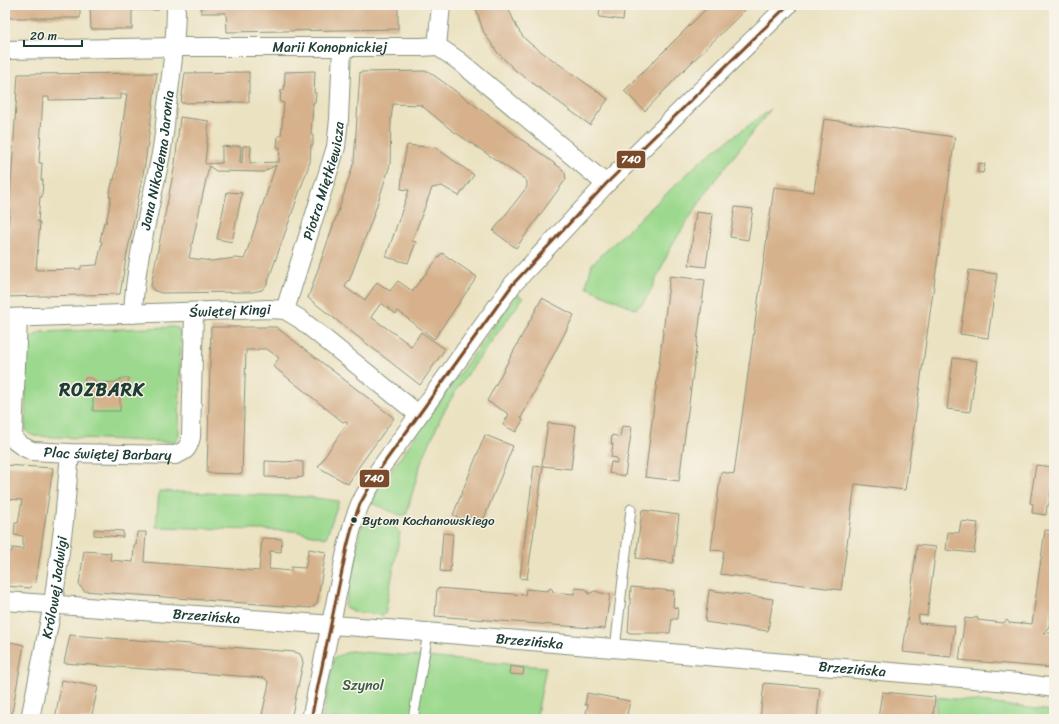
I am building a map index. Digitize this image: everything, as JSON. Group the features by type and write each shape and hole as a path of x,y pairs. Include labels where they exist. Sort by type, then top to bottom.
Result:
{"street":[{"name":"Jana Nikodema Jaronia","path":"133,314 134,295 141,254 160,156 175,47 176,5"},
{"path":"441,5 438,46 459,60 606,184"},
{"path":"311,719 354,520 360,504 379,470 512,284 606,184 788,5"},
{"name":"Marii Konopnickiej","path":"5,54 175,47 342,48 438,46"},
{"name":"Piotra Miętkiewicza","path":"285,310 336,147 339,119 342,48"},
{"name":"Świętej Kingi","path":"11,318 269,309 285,310 300,320 418,414"},
{"name":"Plac świętej Barbary","path":"11,318 13,436 15,441 32,450 70,453 175,455 184,452 189,446 191,437 194,312"},
{"name":"Królowej Jadwigi","path":"30,719 53,604 64,521 70,453"},
{"name":"Brzezińska","path":"5,601 428,632 1020,683 1054,688"}],"lane":[{"path":"615,649 631,509"},
{"path":"413,719 428,632"}],"green space":[{"path":"771,109 711,185 672,245 652,288 643,303 635,309 586,287 592,264 703,159"},
{"path":"517,294 523,298 456,390 441,417 421,463 406,515 400,515 371,503 378,490 437,405"},
{"path":"178,328 181,335 179,435 175,441 34,436 29,434 25,426 27,348 33,336 41,332"},
{"path":"159,491 309,497 339,501 326,538 295,531 156,527"},
{"path":"366,516 395,527 400,533 385,614 382,615 355,612 345,607 360,531"},
{"name":"Szynol","path":"350,651 546,667 536,719 322,719 334,658"},
{"path":"937,697 1054,711 1054,719 935,719"}],"building":[{"path":"5,5 80,5 80,18 5,18"},
{"path":"90,5 159,5 159,10 132,10 132,29 91,29"},
{"path":"201,5 398,5 398,29 227,32 226,13 201,13"},
{"path":"475,5 507,5 517,28 524,38 608,99 590,125 515,70 497,52 483,31"},
{"path":"615,5 625,5 623,20 599,17 600,7 615,9"},
{"path":"710,5 750,5 645,111 624,91"},
{"path":"315,71 314,93 316,93 315,103 313,103 311,135 313,135 313,145 311,145 310,162 267,284 262,290 253,292 161,293 153,290 151,285 175,164 180,117 209,121 206,164 222,163 222,146 241,146 240,162 242,163 243,146 251,146 250,163 279,162 280,147 277,147 278,136 281,136 284,103 280,102 281,90 284,90 285,72","holes":["276,165 244,259 236,258 211,261 189,258 209,166 216,171 264,172"]},
{"path":"428,71 562,169 565,173 566,179 516,248 493,231 527,187 526,180 450,129 421,105 393,104 391,119 390,165 373,217 349,281 348,280 345,287 365,300 377,282 390,291 398,281 412,291 442,253 477,277 434,339 398,311 396,314 381,303 371,317 411,347 421,332 445,349 420,385 308,298 354,162 360,72"},
{"path":"249,72 249,102 181,103 185,73"},
{"path":"157,73 145,164 120,294 5,297 18,74","holes":["121,94 127,94 117,164 109,196 111,197 106,223 104,222 100,241 102,242 97,265 81,266 81,269 36,270 40,222 38,222 43,180 41,180 42,163 39,163 43,97 49,97 49,100 121,99"]},
{"path":"824,119 955,137 905,490 855,484 841,590 720,574 724,551 711,550 721,472 734,474 774,187 814,192"},
{"path":"407,145 436,148 474,175 459,196 442,186 432,188 412,241 416,242 408,263 386,257 409,190 401,189"},
{"path":"979,163 985,164 983,173 977,172"},
{"path":"227,192 242,193 232,242 217,239"},
{"path":"735,207 753,209 748,240 730,237"},
{"path":"696,212 713,214 706,267 689,265"},
{"path":"969,270 997,274 988,338 960,334"},
{"path":"670,276 705,280 679,481 645,477"},
{"path":"542,298 574,315 521,418 523,420 516,432 503,425 509,414 487,401"},
{"path":"211,327 276,327 394,418 348,484 318,467 348,423 345,421 343,422 273,366 279,358 267,349 246,350 242,474 207,473"},
{"path":"953,358 977,361 970,412 947,409"},
{"path":"85,378 92,378 98,383 115,382 124,378 129,378 128,383 120,394 120,411 93,411 93,396 84,383"},
{"path":"548,423 576,426 571,469 543,466 542,464"},
{"path":"622,426 632,427 625,476 609,473 611,462 617,463 617,458 611,457 613,444 611,444 612,435 620,437"},
{"path":"485,435 513,446 481,526 453,515"},
{"path":"265,461 303,462 303,477 265,477"},
{"path":"5,465 53,468 36,582 30,588 5,586 5,552 12,552 12,548 23,549 23,536 14,535 15,523 18,523 22,500 5,499"},
{"path":"1036,465 1054,467 1049,505 1047,506 1046,515 1032,513 1033,504 1030,503"},
{"path":"534,466 543,467 527,579 520,578"},
{"path":"642,510 679,515 673,563 636,558"},
{"path":"961,521 978,523 974,553 946,550 948,532 959,533"},
{"path":"94,529 123,531 123,537 94,535"},
{"path":"1045,530 1054,531 1054,592 1049,627 1043,633 1054,633 1054,668 959,660 965,618 972,619 977,617 978,620 1003,623 1007,620 1009,623 1032,624"},
{"path":"137,532 146,532 144,562 259,571 262,538 282,539 281,552 270,551 269,569 291,571 291,567 305,568 309,549 326,552 317,603 311,608 84,591 79,585 84,551 111,553 110,560 133,562 134,545 136,545"},
{"path":"443,533 453,534 450,572 440,571"},
{"path":"917,545 936,547 927,616 919,615 918,623 955,626 951,657 903,652"},
{"path":"631,587 674,591 673,607 678,608 677,619 672,619 670,633 628,633"},
{"path":"437,588 525,595 526,589 548,591 550,588 553,592 574,594 575,588 586,589 589,594 594,591 610,594 605,629 435,616"},
{"path":"709,590 773,599 768,631 705,622"},
{"path":"70,635 295,652 300,654 303,663 291,719 261,719 269,683 265,678 64,663"},
{"path":"5,641 24,645 11,719 5,719"},
{"path":"510,666 524,668 523,675 509,674"},
{"path":"62,680 98,687 91,719 55,719"},
{"path":"764,683 820,688 817,719 760,719"},
{"path":"882,692 935,697 933,719 878,719"},
{"path":"587,693 630,701 626,719 592,719 593,715 586,713 588,705 585,705"}],"transit line":[{"name":"740","path":"311,719 354,520 360,504 379,470 513,284 606,184 788,5"}],"place":[{"name":"Bytom Kochanowskiego","path":"354,520"}],"district":[{"name":"ROZBARK","path":"102,390"}]}
